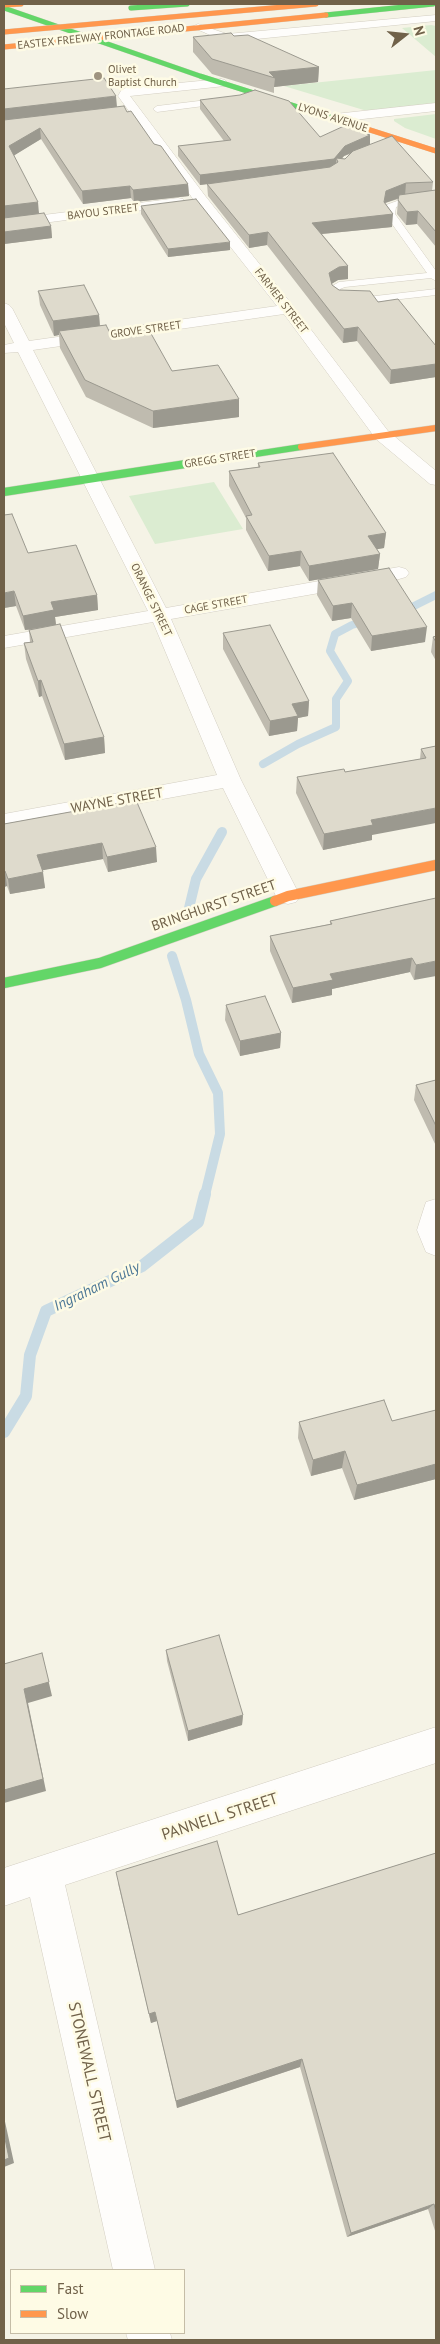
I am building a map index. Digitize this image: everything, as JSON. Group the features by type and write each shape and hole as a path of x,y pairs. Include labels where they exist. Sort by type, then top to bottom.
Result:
{"main road":[{"path":"4,6 21,4"},
{"path":"126,8 187,4"},
{"path":"4,32 316,4"},
{"name":"EASTEX FREEWAY FRONTAGE ROAD","path":"4,47 433,4"},
{"name":"LYONS AVENUE","path":"4,6 220,83 436,151"},
{"path":"4,18 53,14"},
{"name":"LYONS AVENUE","path":"4,18 166,70 200,76"},
{"name":"GREGG STREET","path":"4,492 382,434 436,428"},
{"name":"BRINGHURST STREET","path":"4,984 100,963 288,896 436,865"}],"street":[{"name":"EASTEX FREEWAY FRONTAGE ROAD","path":"198,27 226,38 435,19"},
{"name":"FARMER STREET","path":"220,83 126,92 124,96 382,434 436,480"},
{"path":"335,118 436,107"},
{"path":"117,113 136,111"},
{"name":"BAYOU STREET","path":"4,224 199,196 215,189"},
{"name":"ORANGE STREET","path":"4,308 160,615 230,780 288,896"},
{"name":"GROVE STREET","path":"4,350 288,309"},
{"name":"CAGE STREET","path":"4,642 400,572"},
{"name":"WAYNE STREET","path":"4,821 230,780"},
{"path":"436,1210 431,1230 436,1244"},
{"name":"PANNELL STREET","path":"4,1887 436,1746"},
{"name":"STONEWALL STREET","path":"44,1874 134,2269"}],"lane":[{"path":"157,109 237,100 257,94"},
{"path":"380,146 397,138"},
{"path":"435,276 390,214 390,205 405,201 436,199"},
{"path":"435,276 343,284 334,288 336,295 342,300 358,301 436,292"}],"green space":[{"path":"436,26 436,57 402,28"},
{"path":"436,70 436,103 367,111 284,86"},
{"path":"436,114 436,139 405,128 394,121 394,119"},
{"path":"214,482 243,529 155,544 129,496"}],"building":[{"path":"231,33 234,36 248,35 319,67 269,72 275,78 212,59 193,37"},
{"path":"104,78 116,96 4,109 4,89"},
{"path":"255,90 289,101 320,137 344,126 370,135 345,146 334,159 200,175 178,146 231,140 200,100 240,95"},
{"path":"124,106 127,112 131,111 154,144 161,146 188,184 133,190 130,186 82,191 40,128 9,146 38,202 4,206 4,120"},
{"path":"392,136 433,182 406,183 386,191 384,202 393,214 312,223 348,266 339,267 329,273 332,285 339,290 370,291 378,302 398,299 436,346 436,364 391,370 358,327 344,329 268,232 249,235 207,184 330,167 338,162 336,158 345,159 353,151"},
{"path":"436,190 436,232 418,211 407,212 398,200 399,195"},
{"path":"196,199 230,242 168,249 141,206"},
{"path":"44,213 51,226 4,232 4,218"},
{"path":"84,285 99,315 53,321 38,291"},
{"path":"106,325 111,335 149,330 172,371 218,365 239,399 153,411 85,380 59,331"},
{"path":"333,453 386,533 368,536 380,554 309,566 301,551 269,556 246,516 252,515 229,471 260,467 258,463"},
{"path":"12,514 28,553 76,545 97,595 51,602 54,610 23,616 14,591 4,593 4,515"},
{"path":"389,568 427,627 372,636 352,603 333,606 318,580"},
{"path":"60,624 104,737 64,744 41,680 38,681 24,643 33,642 29,630"},
{"path":"270,625 309,701 292,704 298,716 270,721 223,633"},
{"path":"436,746 436,808 371,820 373,825 324,834 297,777 344,769 345,772 426,758 421,749"},
{"path":"136,800 156,847 107,857 102,843 37,855 43,872 8,879 4,871 4,824"},
{"path":"436,898 436,961 416,965 412,958 330,974 333,980 293,988 270,936 332,924 330,921"},
{"path":"265,996 281,1033 240,1041 226,1005"},
{"path":"436,1080 436,1126 416,1085"},
{"path":"384,1400 392,1421 436,1410 436,1464 357,1485 345,1451 313,1460 299,1422"},
{"path":"219,1635 243,1715 188,1731 166,1650"},
{"path":"42,1653 49,1682 24,1689 43,1779 4,1790 4,1664"},
{"path":"217,1841 238,1915 436,1853 436,2212 434,2204 351,2233 302,2059 176,2101 155,2012 149,2014 116,1872"},
{"path":"4,2134 9,2158 4,2160"}],"waterway":[{"name":"Ingraham Gully","path":"400,613 436,595"},
{"name":"Ingraham Gully","path":"263,764 298,744 336,727 336,699 348,681 330,651 335,634 352,625 367,621"},
{"name":"Ingraham Gully","path":"189,908 196,879 222,832"},
{"name":"Ingraham Gully","path":"172,956 186,1000 199,1054 218,1093 220,1134 205,1195"},
{"name":"Ingraham Gully","path":"4,1432 26,1396 30,1355 46,1311 142,1266 198,1222 205,1194"}],"traffic: fast":[{"path":"131,8 187,4"},
{"path":"326,15 433,4"},
{"path":"4,8 200,76 367,129"},
{"path":"4,492 301,447"},
{"path":"4,983 100,963 275,901"}],"traffic: slow":[{"path":"4,5 21,4"},
{"path":"4,32 316,4"},
{"path":"4,47 326,15"},
{"path":"367,129 436,151"},
{"path":"301,447 436,428"},
{"path":"275,901 288,896 436,865"}],"place":[{"name":"Olivet Baptist Church","path":"98,76"}]}
